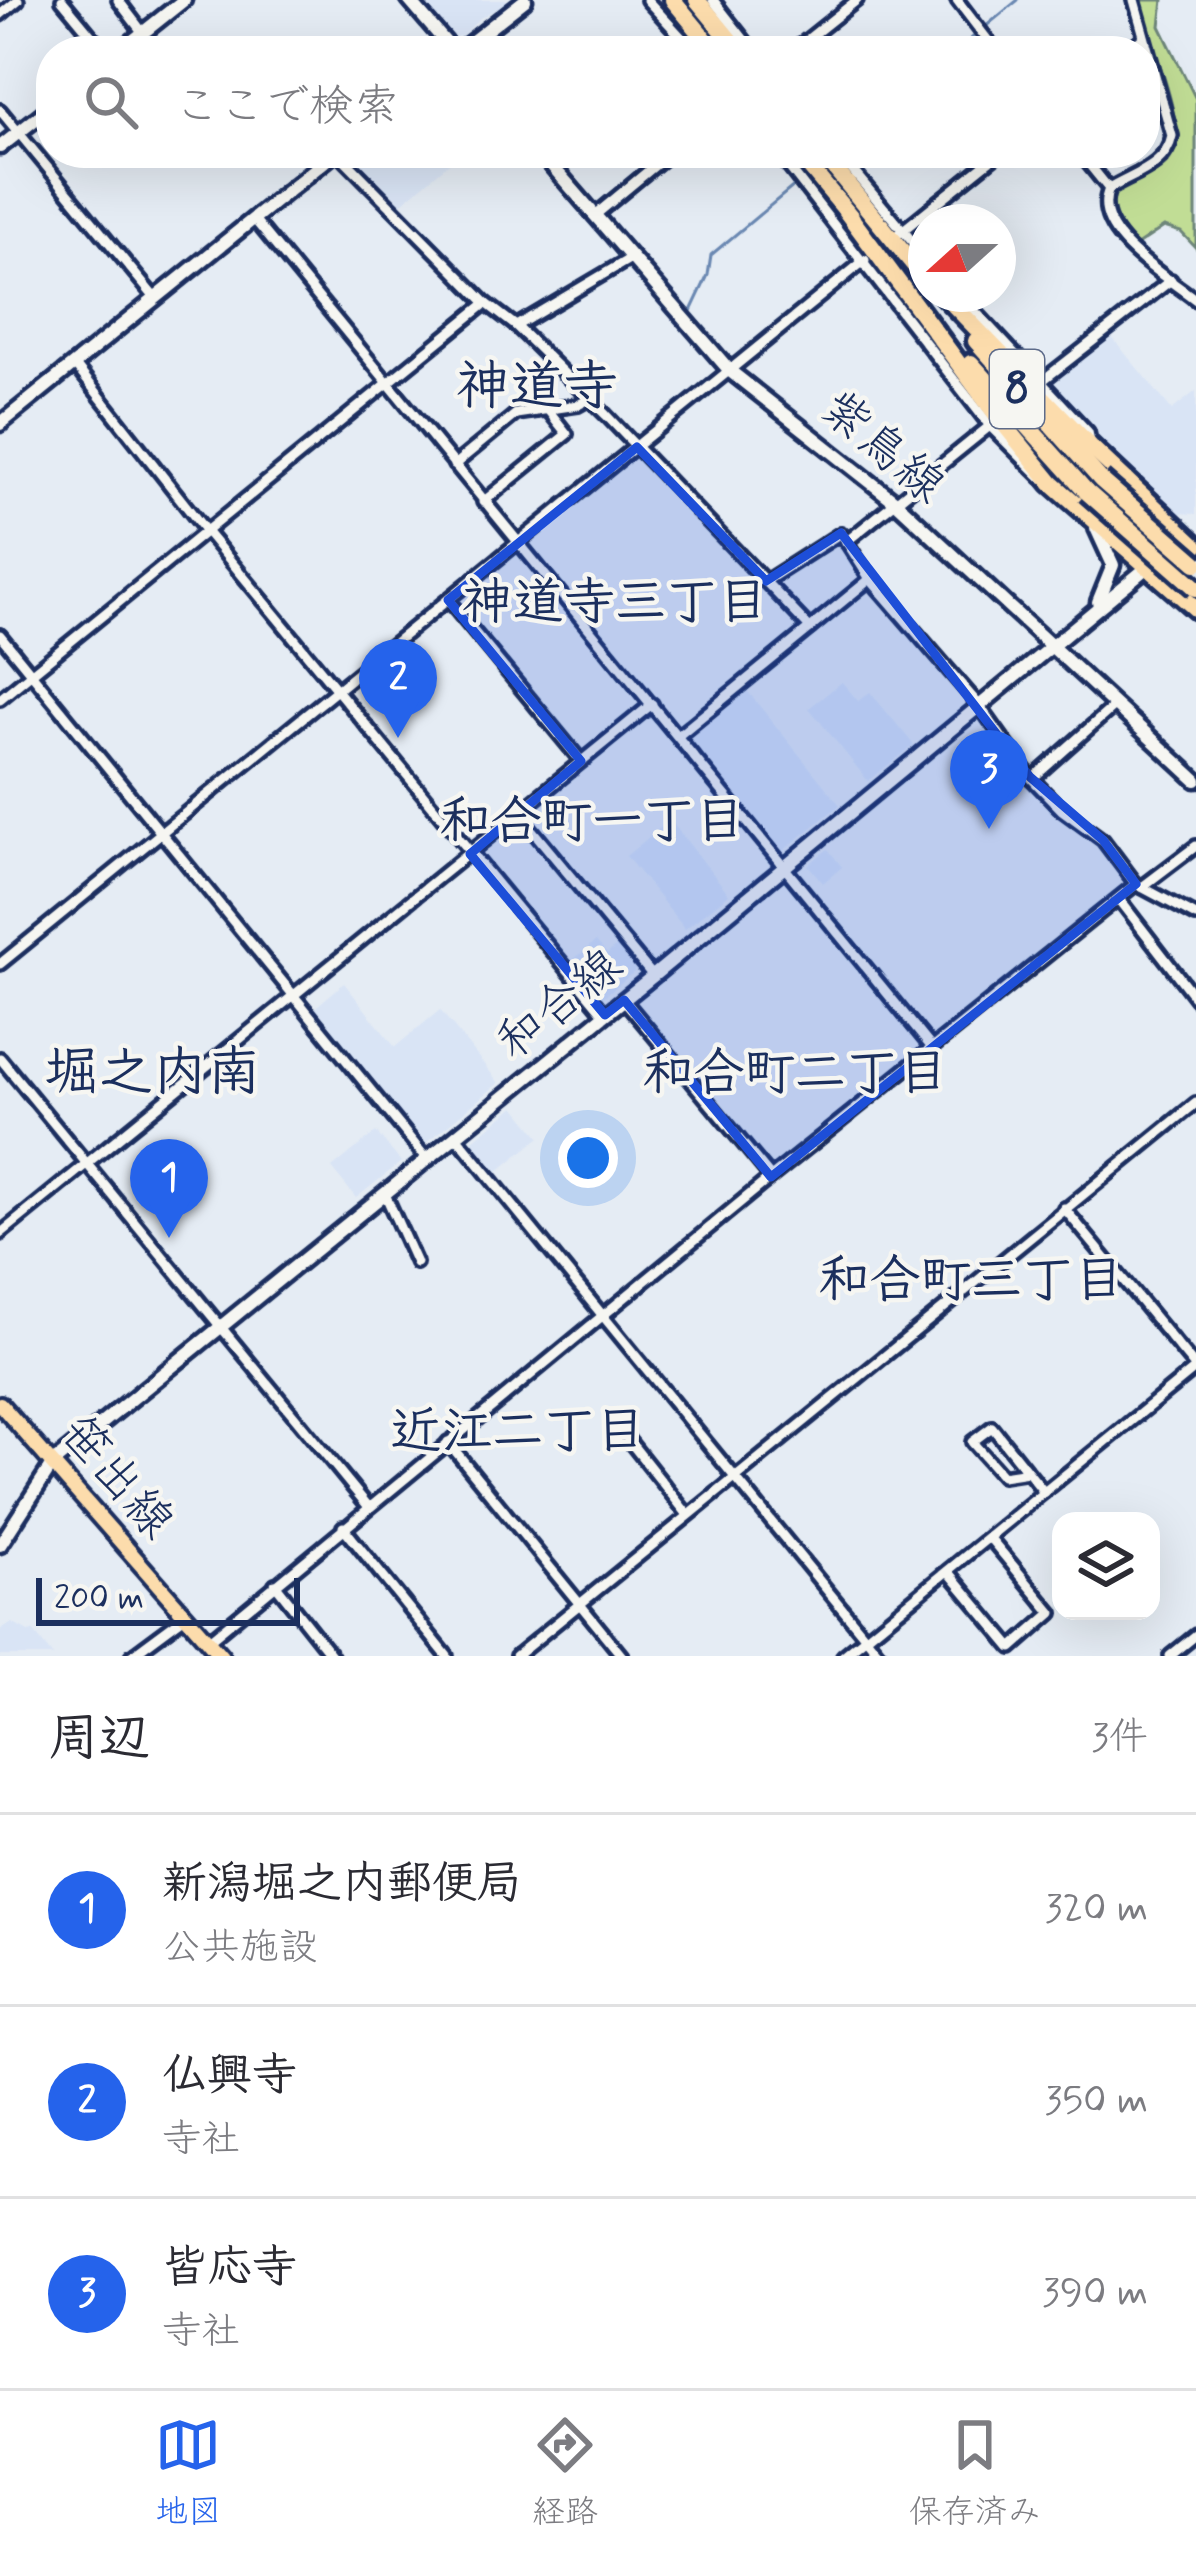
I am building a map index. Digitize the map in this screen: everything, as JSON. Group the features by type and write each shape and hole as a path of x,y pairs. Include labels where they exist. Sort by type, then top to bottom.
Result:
{"highway":[{"path":"673,0 703,36"},
{"path":"697,0 727,36"},
{"name":"8","path":"810,168 1007,406 1089,493 1196,588"},
{"path":"835,168 908,253"},
{"path":"844,209 1052,483 1089,493 1145,568 1196,607"},
{"name":"8","path":"955,312 1037,413 1089,493 1196,563"},
{"path":"958,312 1090,446 1192,537 1171,553 1170,566 1196,607"},
{"path":"1130,484 1150,533 1145,568"}],"main road":[{"path":"139,36 167,5 184,0"},
{"path":"410,0 443,36"},
{"path":"477,36 525,0"},
{"path":"0,148 36,118"},
{"path":"0,424 317,168"},
{"name":"紫鳥線","path":"554,168 730,371 897,502 1196,780"},
{"path":"1089,493 1113,566 1095,608"},
{"name":"和合線","path":"0,1545 53,1462 605,1016 1048,646 1145,568 1192,537"},
{"name":"笹出線","path":"0,1404 221,1656"}],"street":[{"path":"0,14 18,0"},
{"path":"62,0 92,36"},
{"path":"118,0 143,33"},
{"path":"647,0 680,36"},
{"path":"713,0 741,36"},
{"path":"811,36 842,5 857,0"},
{"path":"957,0 985,36"},
{"path":"1134,0 1143,36"},
{"path":"1160,90 1171,124 1169,152 1160,161"},
{"path":"0,110 36,153"},
{"path":"48,168 155,298"},
{"path":"351,168 637,447 810,628"},
{"path":"594,216 652,168"},
{"path":"790,168 1035,476 1052,483"},
{"path":"849,168 908,247"},
{"path":"899,233 980,168"},
{"path":"1092,168 1109,189"},
{"path":"1148,168 1109,189 1103,206 1111,226 1131,250 1196,299"},
{"path":"254,219 932,1048"},
{"path":"515,326 631,258"},
{"path":"0,964 863,262"},
{"path":"1039,384 1171,280"},
{"path":"0,699 486,303"},
{"path":"974,312 1088,432 1090,446"},
{"path":"75,364 205,530 605,1016"},
{"path":"454,465 516,414 578,405 589,399"},
{"path":"483,502 566,434 548,410"},
{"path":"846,542 992,424"},
{"path":"766,581 841,533 870,579 979,705 1032,779 1062,810 1103,840 1139,886 1196,916"},
{"path":"678,736 870,579"},
{"path":"448,600 581,761"},
{"path":"0,634 426,1158"},
{"path":"496,659 508,650"},
{"path":"0,1234 652,704"},
{"path":"1032,779 1113,707"},
{"path":"518,813 653,976"},
{"path":"208,1641 932,1048 1119,899 1196,846"},
{"path":"1119,899 1196,999"},
{"path":"624,1000 771,1178"},
{"path":"0,1058 368,1506"},
{"path":"515,1656 1196,1103"},
{"path":"456,1136 881,1656"},
{"path":"385,1194 416,1263"},
{"path":"843,1656 1196,1368 1064,1208"},
{"path":"1028,1472 1002,1476 972,1442 992,1427 1028,1472 1044,1492"},
{"path":"623,1433 688,1515"},
{"path":"448,1442 622,1656"},
{"path":"344,1527 447,1656"},
{"path":"948,1570 1012,1648 1052,1613 989,1537"},
{"path":"274,1585 332,1656"},
{"path":"131,1656 185,1616"},
{"path":"1170,1656 1196,1635"}],"highlighted area":[{"path":"637,447 766,581 841,533 1030,777 1103,840 1136,884 771,1177 624,1000 605,1015 470,854 581,761 448,600"}],"shaded area":[{"path":"420,0 512,0 480,18 462,36 450,36"},
{"path":"362,168 443,168 396,208"},
{"path":"1110,335 1172,410 1196,391 1196,514 1179,513 1100,443 1045,382"},
{"path":"842,682 858,701 870,692 914,745 868,781 809,708"},
{"path":"745,688 840,805 778,855 683,738"},
{"path":"670,820 729,894 685,929 626,856"},
{"path":"828,849 842,867 823,883 808,865"},
{"path":"596,941 607,954 621,942 640,967 597,1002 567,965"},
{"path":"344,983 395,1047 440,1010 499,1083 421,1147 310,1012"},
{"path":"515,1106 540,1137 492,1176 467,1145"},
{"path":"376,1132 401,1162 356,1198 332,1168"},
{"path":"12,1623 33,1631 53,1656 0,1656 0,1631"}],"green space":[{"path":"1138,0 1163,0 1160,26 1196,99 1196,248 1181,232 1164,227 1134,247 1109,211 1117,190 1162,168 1174,149 1176,130 1160,66 1160,36 1150,36"}],"waterway":[{"path":"985,27 1018,0"},
{"path":"974,36 978,33"},
{"path":"691,311 708,275 711,255 795,185"}],"place":[{"name":"仏興寺","path":"398,738"},
{"name":"皆応寺","path":"989,829"},
{"name":"新潟堀之内郵便局","path":"169,1238"}],"district":[{"name":"神道寺","path":"537,388"},
{"name":"神道寺三丁目","path":"615,604"},
{"name":"和合町一丁目","path":"592,823"},
{"name":"堀之内南","path":"153,1074"},
{"name":"和合町二丁目","path":"795,1075"},
{"name":"和合町三丁目","path":"971,1282"},
{"name":"近江二丁目","path":"518,1433"}]}
